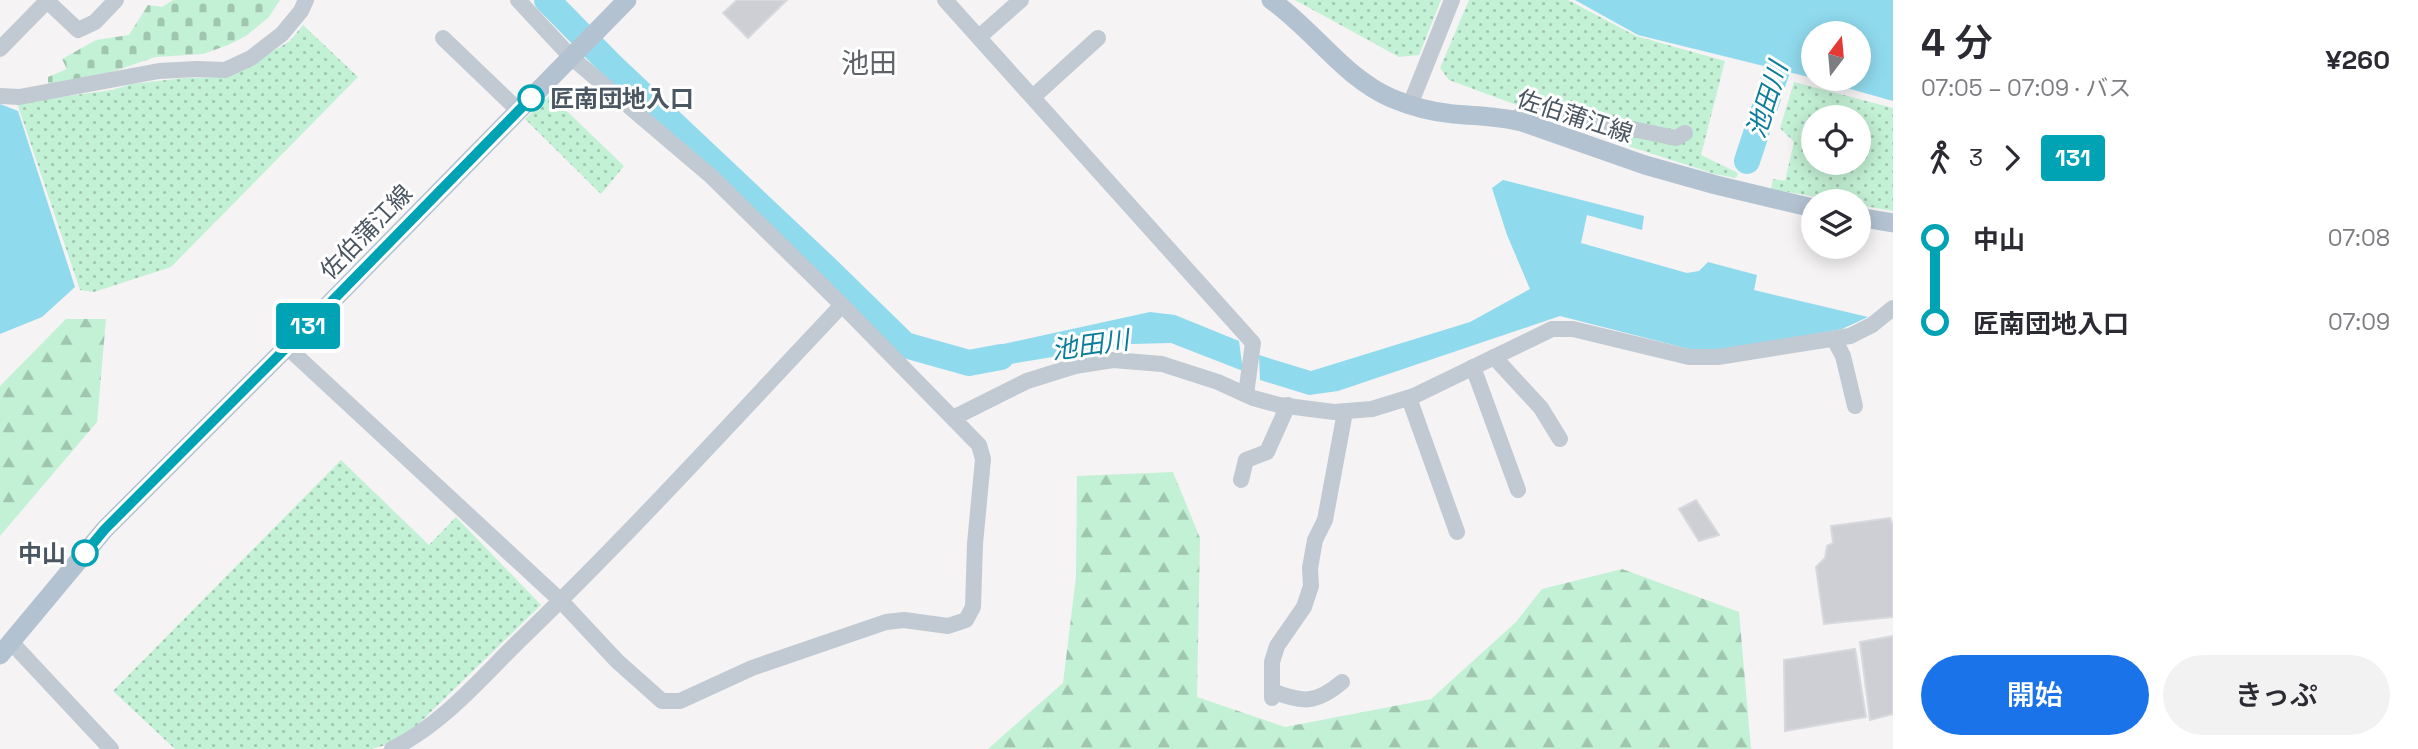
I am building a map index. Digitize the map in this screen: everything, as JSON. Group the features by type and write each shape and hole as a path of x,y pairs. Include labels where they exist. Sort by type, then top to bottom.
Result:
{"main road":[{"name":"佐伯蒲江線","path":"5,648 105,529 627,0"},
{"name":"佐伯蒲江線","path":"1271,0 1296,19 1357,77 1388,97 1410,105 1453,114 1514,120 1645,165 1801,205"},
{"path":"1871,219 1893,223"}],"street":[{"path":"0,49 47,0 78,30 95,22 116,0"},
{"path":"0,96 19,97 159,71 225,71 251,58 282,34 301,11 306,0"},
{"path":"287,347 561,601 617,661 662,701 680,701 752,668 886,622 904,620 948,626 966,620 973,607 975,544 983,459 979,445 712,177 518,0"},
{"path":"945,0 1252,343 1246,394"},
{"path":"979,37 1021,0"},
{"path":"1410,105 1452,0"},
{"path":"443,38 519,111"},
{"path":"1033,97 1098,38"},
{"path":"1514,120 1530,108 1676,138 1685,133"},
{"path":"392,749 411,740 442,716 561,601 842,305"},
{"path":"953,418 1027,380 1075,366 1113,360 1161,364 1279,405 1345,412 1372,409 1409,398 1545,330 1573,329 1689,357 1718,357 1850,337 1872,325 1893,308"},
{"path":"1834,339 1843,356 1855,406"},
{"path":"1494,356 1541,408 1560,439"},
{"path":"1474,367 1518,490"},
{"path":"1409,398 1457,531"},
{"path":"1241,480 1245,460 1267,452 1288,405"},
{"path":"1342,681 1316,699 1296,701 1272,694 1272,662 1277,646 1304,607 1311,586 1310,568 1315,540 1325,520 1345,412"},
{"path":"5,648 111,749"}],"green space":[{"path":"173,0 280,0 269,17 246,36 228,45 203,54 155,57 103,75 48,87 48,77 67,69 62,59 96,40 129,35 148,5 162,7"},
{"path":"1295,0 1441,0 1419,55 1399,57"},
{"path":"1469,0 1568,0 1636,36 1725,61 1701,155 1738,173 1736,178 1715,174 1628,146 1449,80 1440,68"},
{"path":"303,25 358,77 171,267 94,292 80,290 17,103 112,90 132,84 224,77 242,70 290,41"},
{"path":"1794,82 1801,84 1801,91 1828,91 1893,108 1893,211 1871,207 1871,189 1801,189 1801,194 1771,189 1773,179 1785,181 1794,142 1780,128"},
{"path":"550,95 624,166 601,194 525,119"},
{"path":"66,319 106,319 97,422 0,536 0,386"},
{"path":"341,460 429,545 456,517 541,605 410,732 389,744 372,749 175,749 113,691"},
{"path":"1173,472 1200,538 1197,697 1285,727 1431,699 1516,622 1542,589 1622,569 1739,612 1751,749 988,749 1063,683 1076,577 1077,476"}],"water":[{"path":"1575,0 1893,0 1893,101 1858,91 1871,91 1871,21 1801,21 1801,75 1638,35"},
{"path":"0,104 18,111 75,287 42,317 0,334"},
{"path":"1503,180 1644,216 1642,230 1587,215 1581,243 1687,273 1699,271 1708,262 1757,275 1754,290 1868,317 1842,329 1742,347 1697,351 1560,316 1338,391 1309,395 1260,380 1259,355 1311,371 1470,322 1530,289 1507,235 1492,188"},
{"path":"1150,312 1175,315 1239,341 1243,371 1171,343 1131,344 956,373 976,350"}],"building":[{"path":"737,0 787,0 748,38 723,13"},
{"path":"1696,500 1719,535 1699,541 1679,509"},
{"path":"1890,518 1893,525 1893,617 1824,624 1816,567 1825,558 1827,546 1833,543 1831,526"},
{"path":"1893,636 1893,714 1870,720 1860,642"},
{"path":"1855,649 1866,717 1785,731 1784,660"}],"waterway":[{"name":"池田川","path":"547,0 614,68 905,345 969,363 1001,357"},
{"name":"池田川","path":"1747,161 1800,0"}],"bus line":[{"name":"131","path":"85,553 105,529 531,98"}],"place":[{"name":"匠南団地入口","path":"531,98"},
{"name":"中山","path":"85,553"}],"district":[{"name":"池田","path":"869,63"}]}
